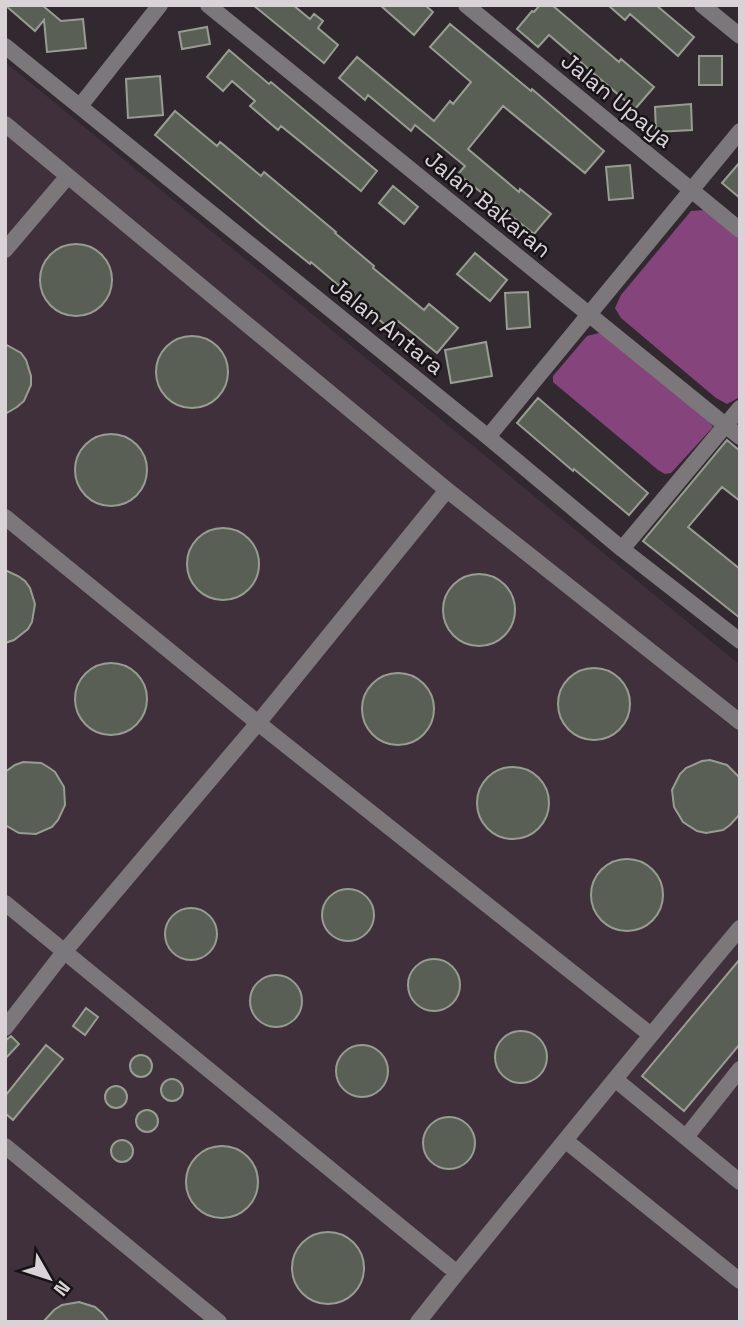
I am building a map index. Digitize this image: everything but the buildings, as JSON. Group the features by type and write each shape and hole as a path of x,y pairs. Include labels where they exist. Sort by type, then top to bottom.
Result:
{"street":[{"path":"80,106 160,5"},
{"name":"Jalan Bakaran","path":"208,5 740,437"},
{"name":"Jalan Upaya","path":"466,5 740,230"},
{"path":"702,5 740,36"},
{"name":"Jalan Antara","path":"5,46 740,642"},
{"path":"5,124 447,490 740,722"},
{"path":"488,437 740,131"},
{"path":"5,250 68,176"},
{"path":"622,549 740,408"},
{"path":"5,1028 64,952 258,723 447,490"},
{"path":"5,517 258,723 651,1035"},
{"path":"5,903 457,1273"},
{"path":"418,1322 740,929"},
{"path":"686,1137 740,1069"},
{"path":"616,1080 740,1182"},
{"path":"566,1141 740,1281"},
{"path":"5,1146 219,1322"}],"shaded area":[{"path":"5,62 740,665 740,1322 5,1322"},
{"path":"704,210 740,239 740,397 727,404 716,398 621,318 615,308 621,295 691,211"},
{"path":"599,333 608,336 706,417 713,427 671,473 665,474 658,470 553,382 553,376 587,336"}]}
